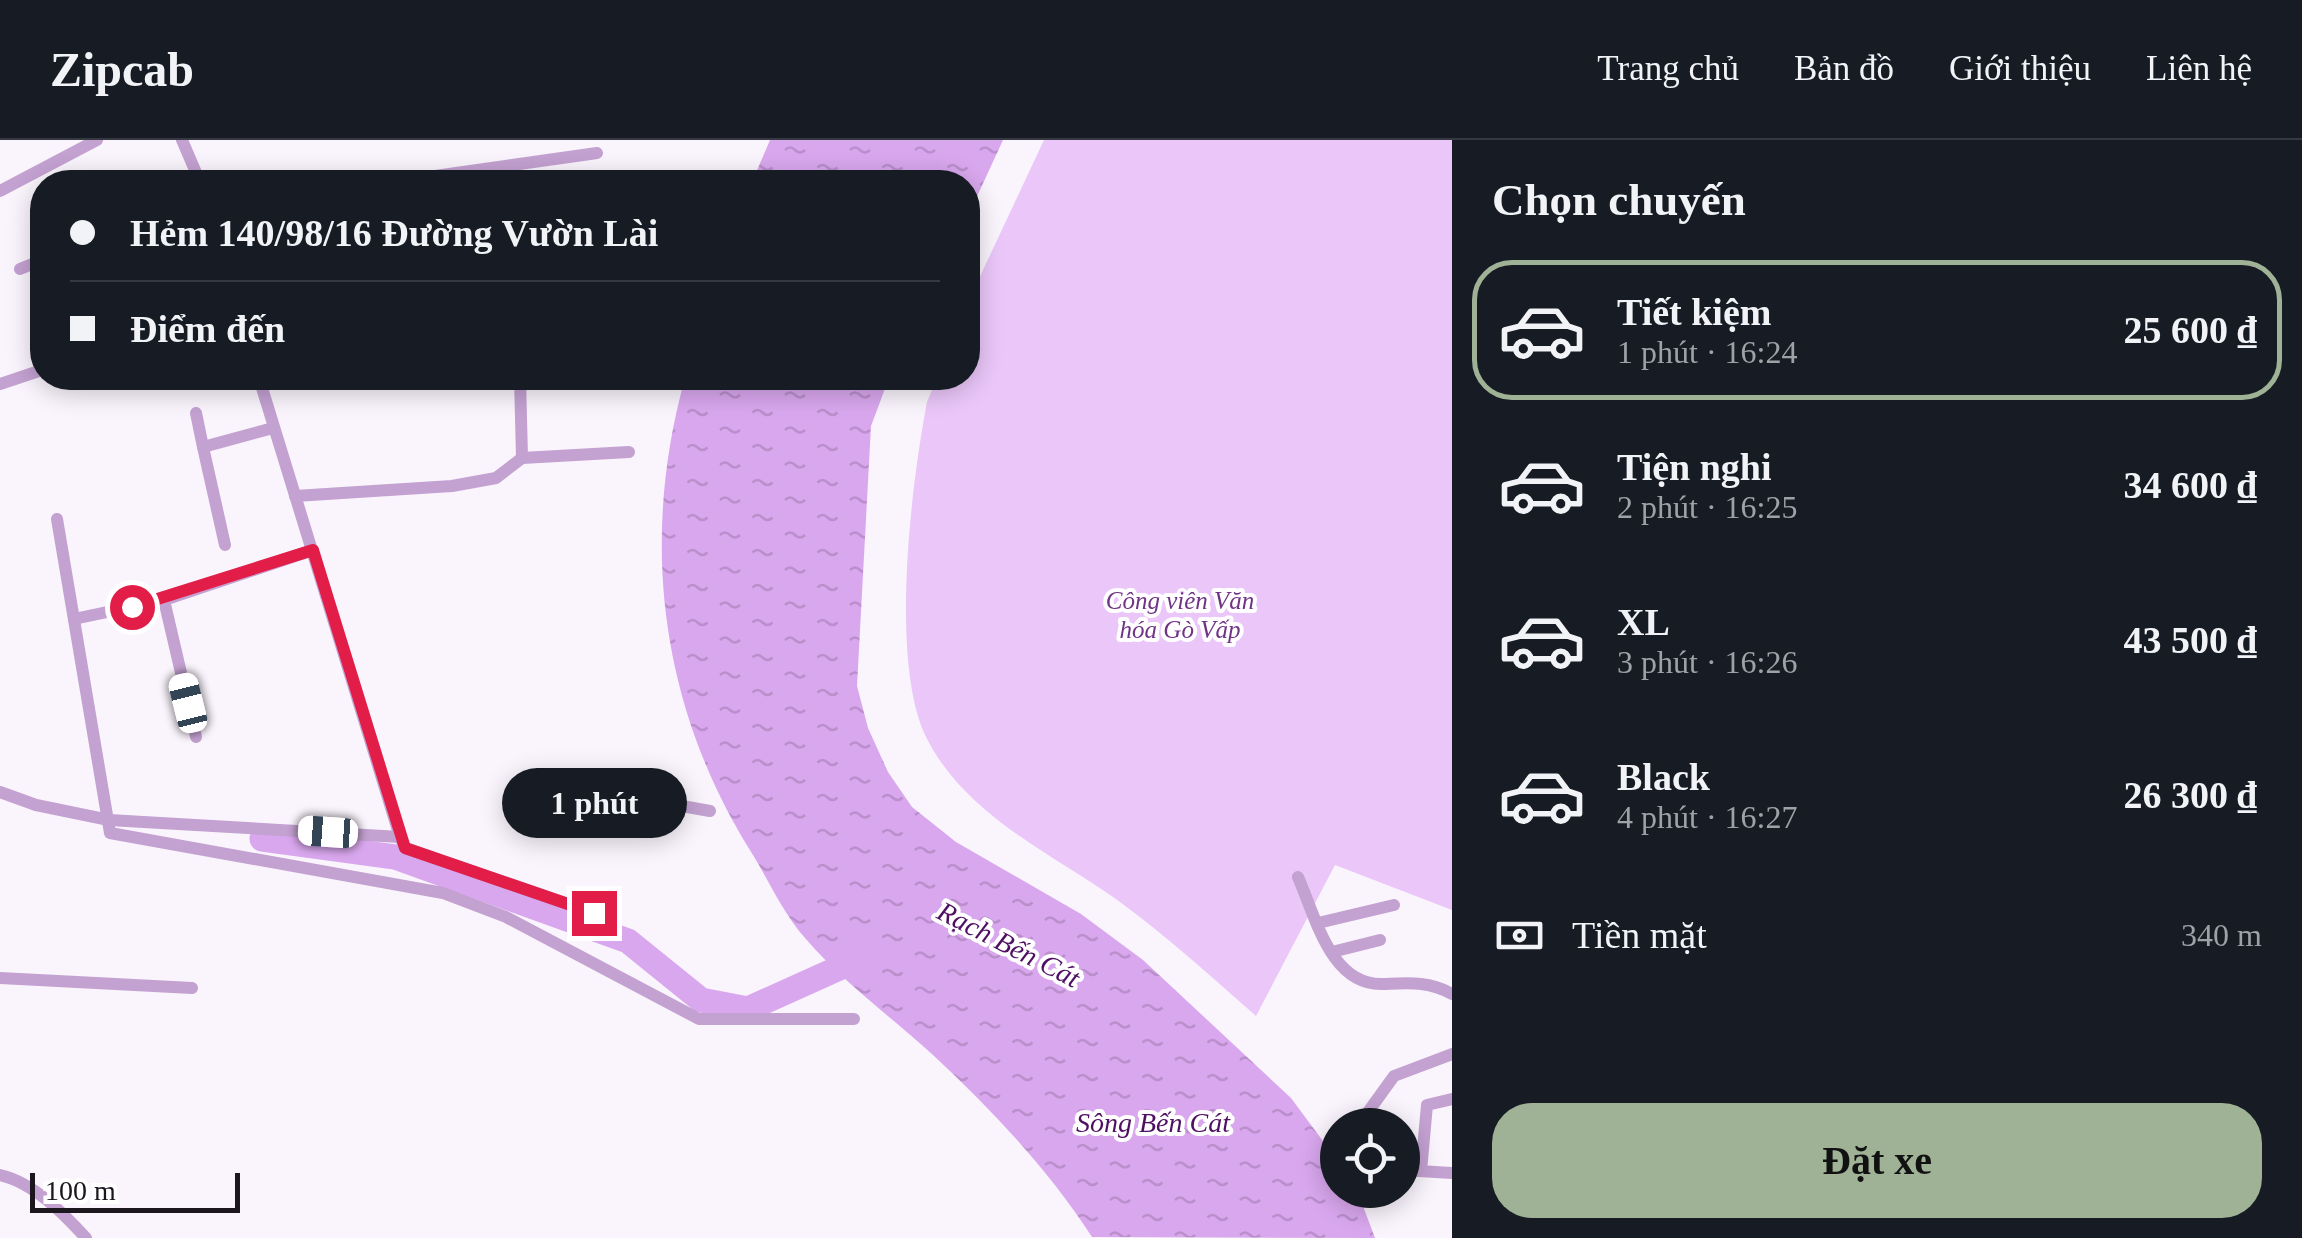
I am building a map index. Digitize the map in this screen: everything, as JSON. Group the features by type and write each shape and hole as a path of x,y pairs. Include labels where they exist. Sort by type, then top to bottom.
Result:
{"street":[{"path":"40,170 98,140"},
{"path":"190,140 182,141 195,170"},
{"path":"477,170 597,153"},
{"path":"0,191 30,175"},
{"path":"20,269 30,265"},
{"path":"0,384 30,374"},
{"path":"262,390 405,848 594,913"},
{"path":"520,390 522,458"},
{"path":"196,413 224,545"},
{"path":"203,447 273,428"},
{"path":"295,496 490,480 522,458 629,452"},
{"path":"57,519 110,833 443,893 506,917 699,1018 854,1019"},
{"path":"74,619 164,600 313,550"},
{"path":"164,600 196,737"},
{"path":"558,784 710,811"},
{"path":"0,792 36,806 109,820 400,837"},
{"path":"1298,877 1348,978 1364,985 1420,982 1452,994"},
{"path":"1318,923 1394,905"},
{"path":"1332,952 1380,940"},
{"path":"0,978 192,988"},
{"path":"1371,1108 1394,1076 1452,1054"},
{"path":"1452,1100 1427,1104 1420,1171 1452,1172"},
{"path":"0,1175 12,1178 64,1213 86,1238"}],"green space":[{"name":"Công viên Văn hóa Gò Vấp","path":"1044,140 1452,140 1452,910 1335,865 1256,1016 1116,899 987,811 944,766 927,739 915,706 909,667 906,622 910,526 927,402 932,390 980,390 980,276"}],"water":[{"path":"770,140 1003,140 980,190 980,170 757,170"},
{"name":"Sông Bến Cát","path":"682,390 884,390 871,426 857,686 868,728 888,772 912,807 956,842 1081,914 1143,960 1291,1098 1320,1137 1320,1208 1364,1208 1375,1238 1092,1237 1038,1164 998,1119 820,954 777,898 722,800 697,742 679,684 667,624 663,502"}],"waterway":[{"path":"262,839 395,857 628,941 701,1000 748,1009 868,955"}],"route":[{"path":"132,607 313,550 405,848 594,913"}],"water label":[{"name":"Rạch Bến Cát","path":"1009,944"}]}
